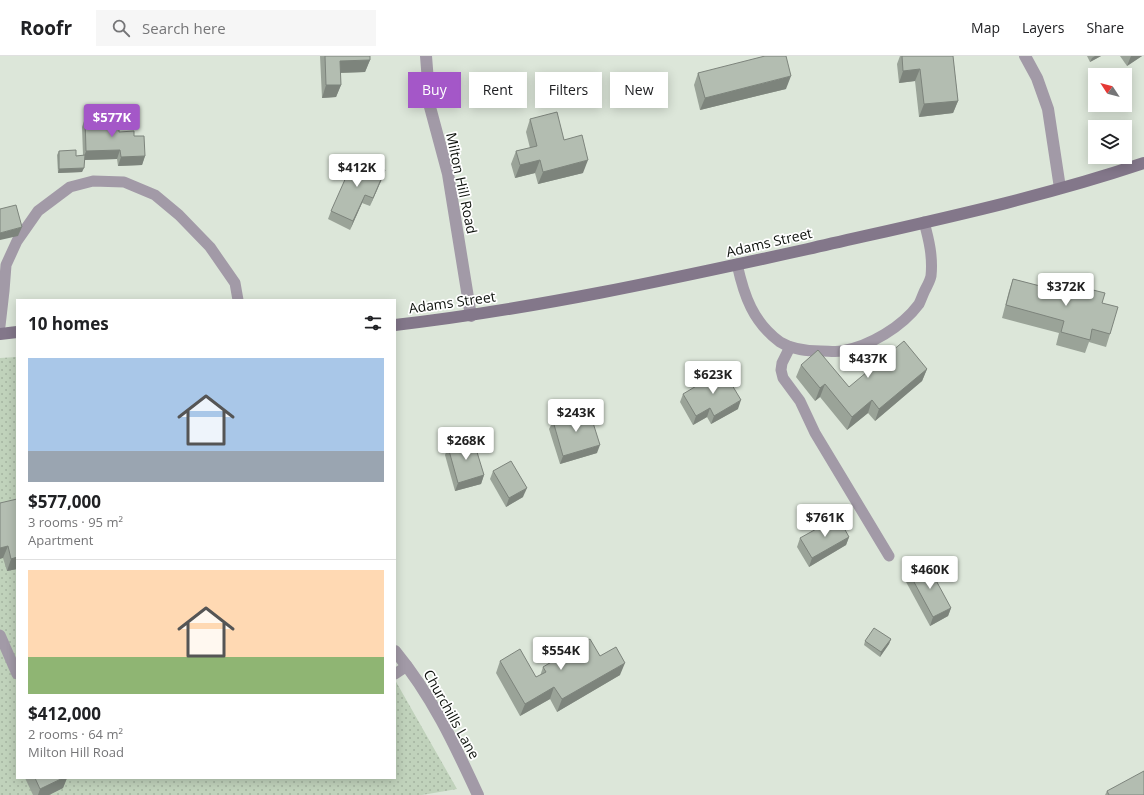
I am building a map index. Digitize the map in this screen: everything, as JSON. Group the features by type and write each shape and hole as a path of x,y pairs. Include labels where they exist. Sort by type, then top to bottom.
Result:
{"main road":[{"name":"Adams Street","path":"396,325 471,316 655,282 1031,197 1144,163"},
{"path":"0,334 16,332"}],"street":[{"name":"Milton Hill Road","path":"426,56 430,107 448,174 471,316"},
{"path":"1025,56 1036,78 1048,110 1060,188"},
{"name":"Churchills Lane","path":"396,652 423,688 441,719 478,795"}],"lane":[{"path":"0,326 6,265 17,241 38,211 70,187 93,181 124,182 155,195 179,215 210,247 235,283 238,299"},
{"path":"737,264 745,296 755,315 781,342 790,347 807,351 847,349 864,344 886,334 901,322 919,303 931,277 931,249 924,222"},
{"path":"790,347 782,363 781,370 783,378 800,401 815,433 889,556"},
{"path":"0,634 16,672"},
{"path":"396,673 407,666"}],"green space":[{"path":"16,357 16,779 396,779 396,682 457,789 422,795 0,795 0,358"}],"building":[{"path":"325,56 370,56 370,60 340,61 341,85 326,85"},
{"path":"765,56 786,56 791,76 705,98 698,73"},
{"path":"902,56 953,56 958,101 924,104 920,69 903,71"},
{"path":"557,112 564,140 582,135 588,160 543,172 540,160 520,165 516,151 537,146 530,119"},
{"path":"119,117 119,132 134,131 134,136 144,136 145,156 121,157 120,150 86,151 85,118"},
{"path":"76,150 76,156 85,155 84,168 59,169 59,151"},
{"path":"355,157 385,170 373,198 365,195 353,221 331,211"},
{"path":"16,205 22,227 0,233 0,209"},
{"path":"1013,279 1071,294 1073,285 1105,293 1102,303 1118,307 1110,334 1092,329 1090,340 1061,332 1064,321 1006,305"},
{"path":"904,341 927,369 879,409 872,400 852,417 825,384 820,388 801,365 818,350 849,387"},
{"path":"723,370 741,400 714,416 710,408 696,416 683,394"},
{"path":"589,410 600,445 563,456 553,421"},
{"path":"473,439 484,475 458,483 448,447"},
{"path":"511,461 527,488 509,498 493,471"},
{"path":"16,499 16,557 11,559 8,546 0,548 0,503"},
{"path":"838,517 849,537 812,558 800,538"},
{"path":"926,562 951,608 933,617 908,571"},
{"path":"874,628 891,639 881,652 865,641"},
{"path":"590,639 600,656 616,647 625,663 562,699 554,687 525,704 500,661 520,649 536,677 546,672 543,667"},
{"path":"1144,771 1144,795 1109,795 1107,791"},
{"path":"35,779 61,779 40,789"}]}
